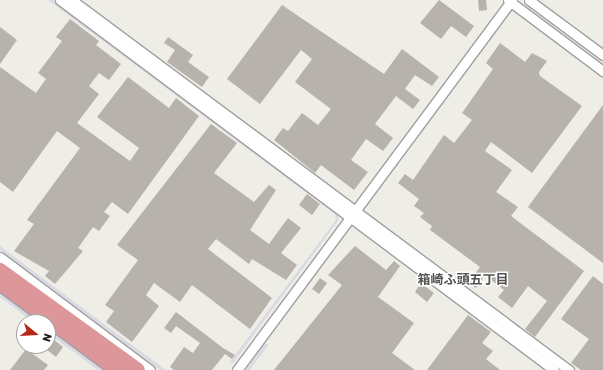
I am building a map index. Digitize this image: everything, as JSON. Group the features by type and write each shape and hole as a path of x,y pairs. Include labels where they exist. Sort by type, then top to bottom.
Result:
{"highway":[{"path":"0,270 138,370"},
{"path":"0,280 122,370"},
{"path":"0,284 117,370"}],"street":[{"path":"60,0 569,370"},
{"path":"72,0 353,214 554,370"},
{"path":"529,0 603,55"},
{"path":"237,370 510,1 603,71"},
{"path":"0,257 150,370"}],"shaded area":[{"path":"48,0 54,0 339,214 338,221 233,363 229,363 336,220 335,214"},
{"path":"0,246 166,370 160,370 0,250"},
{"path":"0,291 31,314 22,314 0,297"},
{"path":"56,333 106,370 98,370 56,339"},
{"path":"265,344 269,344 250,370 246,370"}],"building":[{"path":"439,0 474,26 466,37 451,26 441,39 420,23"},
{"path":"478,0 486,0 487,10 479,11"},
{"path":"282,5 384,74 402,49 439,77 432,86 415,75 405,89 420,100 413,109 396,96 375,124 393,138 383,151 366,139 351,160 368,172 354,190 321,165 315,173 274,140 283,128 288,131 302,113 318,125 331,109 295,82 312,59 301,50 260,104 227,79"},
{"path":"70,19 99,41 96,45 121,64 109,80 99,73 89,86 99,94 77,123 130,161 139,148 97,117 128,77 169,108 176,98 199,116 128,214 112,202 104,212 110,216 99,231 93,227 78,248 83,251 55,284 45,276 49,271 14,251 34,224 27,220 80,148 57,131 13,192 0,182 0,67 36,93 46,79 38,73 62,41 56,37"},
{"path":"0,27 17,40 0,64"},
{"path":"168,37 193,55 188,62 209,77 202,87 167,62 175,50 164,43"},
{"path":"500,43 525,62 532,53 547,61 539,72 540,76 582,106 532,173 491,142 485,151 512,170 496,192 518,207 511,216 584,271 535,337 525,329 547,301 528,286 512,308 498,297 504,290 485,275 476,288 468,283 480,267 430,230 432,226 420,217 424,213 414,206 419,199 398,183 405,174 413,180 444,135 454,143 472,120 462,113 493,69 486,63"},
{"path":"603,105 603,263 528,207"},
{"path":"211,124 237,143 214,173 254,202 269,185 276,190 250,230 269,244 288,218 301,228 281,253 297,265 286,280 252,259 249,264 216,239 208,249 272,298 250,329 192,285 180,302 154,283 146,295 159,306 132,342 106,322 114,311 105,305 138,260 117,245"},
{"path":"307,194 320,204 312,215 299,205"},
{"path":"355,246 386,270 394,261 400,266 378,297 414,323 392,353 415,370 274,370 342,285 328,275"},
{"path":"593,276 603,284 603,370 581,370 571,363 589,339 561,319"},
{"path":"320,278 327,283 319,294 312,289"},
{"path":"421,283 434,293 427,302 415,292"},
{"path":"176,312 223,348 235,355 232,359 225,354 212,370 174,370 170,367 184,347 193,353 200,343 176,326 171,333 164,328"},
{"path":"468,315 491,332 482,343 493,351 486,359 500,370 427,370"},
{"path":"56,341 63,347 56,357 52,354 56,354"},
{"path":"22,354 33,354 48,365 44,370 10,370"}],"district":[{"name":"箱崎ふ頭五丁目","path":"463,280"}]}
